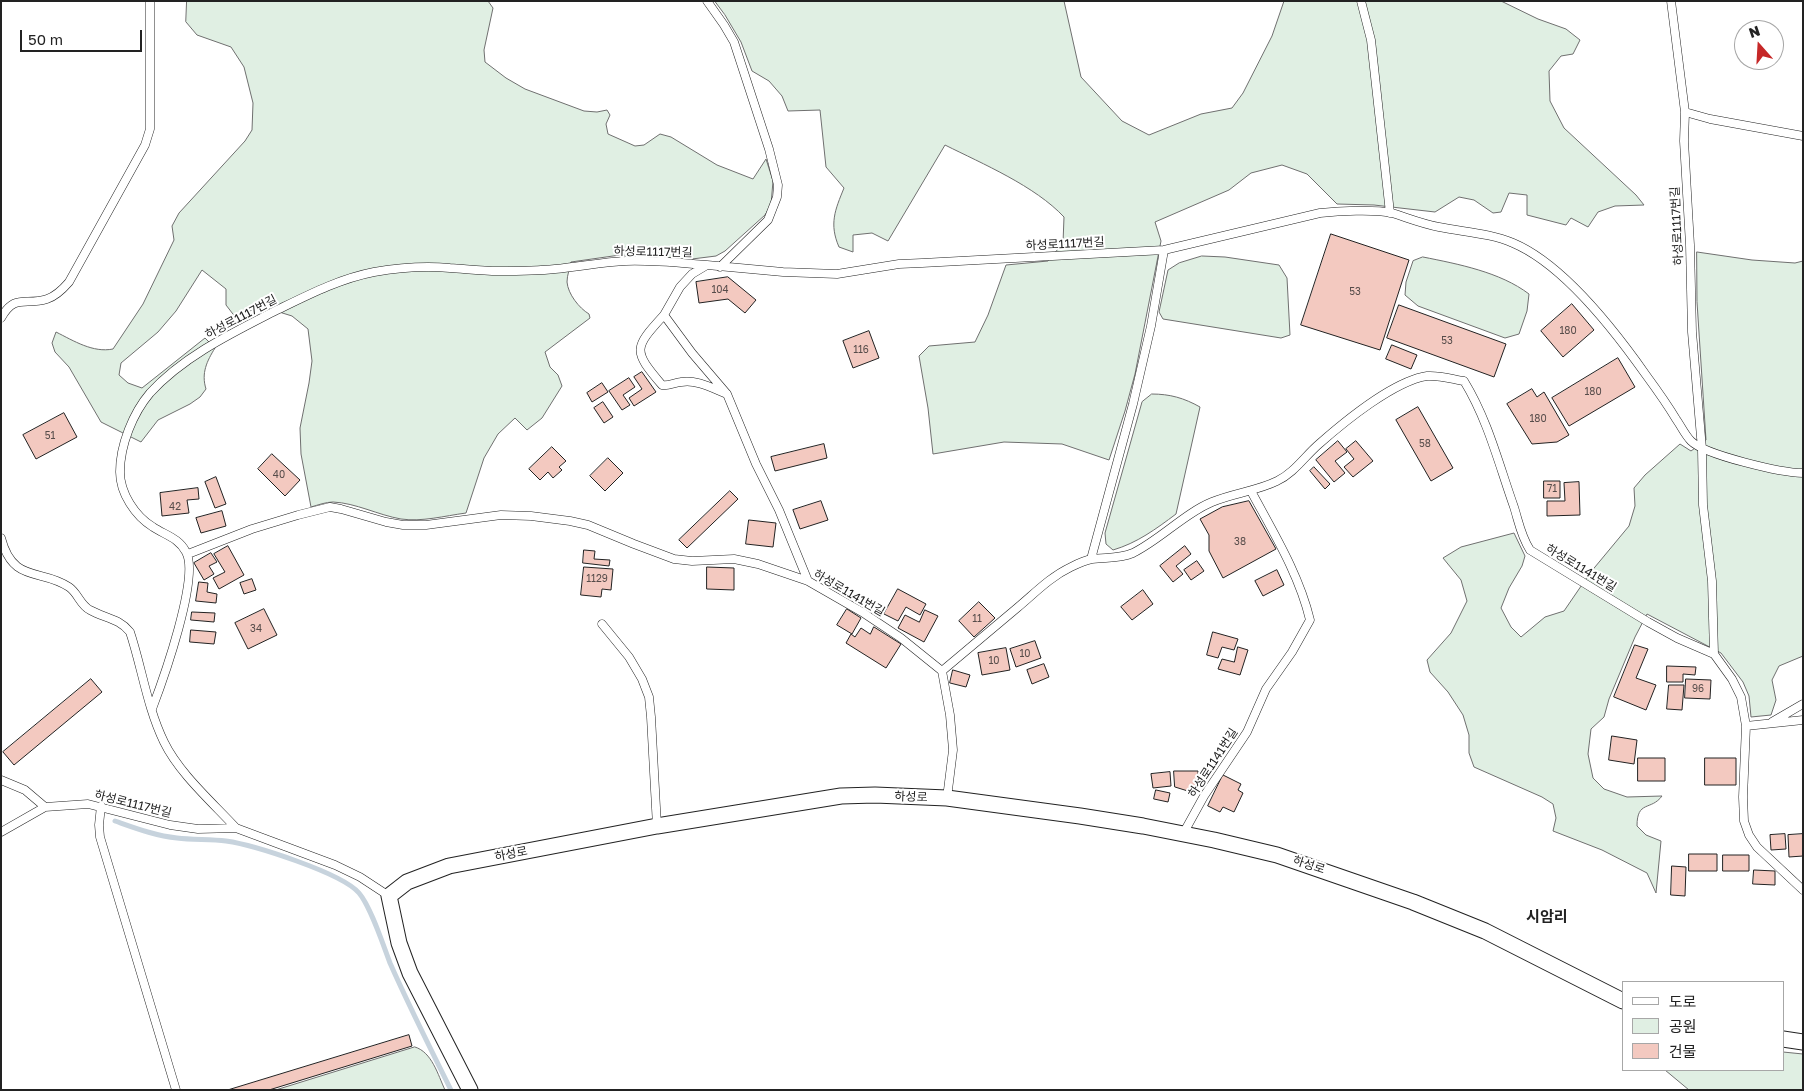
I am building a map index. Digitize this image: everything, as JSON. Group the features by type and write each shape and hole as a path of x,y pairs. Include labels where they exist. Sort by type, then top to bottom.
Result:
{"street":[{"name":"하성로","path":"389,896 407,882 448,866 657,826 841,796 876,795 947,798 1080,816 1183,834 1277,855 1414,902 1484,931 1622,1000"},
{"path":"389,896 399,943 410,972 470,1090"},
{"path":"1784,1039 1803,1042"}],"lane":[{"path":"1,318 12,304 21,300 47,299 59,292 69,282 146,145 150,129 150,1"},
{"path":"707,1 734,42 769,149 778,185 778,197 768,220 720,267"},
{"path":"1361,1 1372,49 1390,213"},
{"name":"하성로1117번길","path":"1671,1 1686,112 1684,150 1690,245 1692,332 1702,449"},
{"path":"1686,112 1710,119 1803,136"},
{"name":"하성로1117번길","path":"188,554 179,543 166,533 152,527 139,516 130,504 122,486 120,472 123,448 133,420 149,395 168,376 203,350 229,334 325,286 376,272 447,268 494,271 546,269 627,261 837,274 906,264 1164,250 1320,213 1341,211 1390,213 1422,224 1493,236 1514,243 1533,254 1556,272 1614,332 1690,441 1702,449 1738,460 1803,472"},
{"path":"1091,559 1133,404 1164,250"},
{"name":"하성로1117번길","path":"707,265 692,274 680,287 664,315 640,345 641,357 662,385 670,386 681,382 698,383 727,394"},
{"path":"664,315 692,353 727,394 756,464 779,510 808,581"},
{"name":"하성로1141번길","path":"188,554 252,529 330,507 403,525 426,525 501,515 531,516 588,525 674,559 692,562 734,559 758,564 808,581 862,612 901,638 942,671 1045,583 1071,567 1091,559 1114,558 1131,553 1155,540 1197,510 1212,502 1276,482 1288,475 1318,444 1376,400 1403,384 1427,376 1446,377 1464,381 1476,401 1514,506 1522,538 1530,550 1676,638 1714,654"},
{"path":"1702,449 1703,505 1712,581 1714,654 1732,679 1741,697 1746,726 1744,821 1749,835 1757,847 1803,890"},
{"name":"하성로1141번길","path":"1183,834 1204,796 1247,732 1266,689 1303,636 1310,620 1306,601 1280,545 1251,491"},
{"name":"하성로1117번길","path":"1,538 5,552 25,572 71,588 85,608 124,624 130,632 144,689 165,744 181,768 236,828"},
{"path":"152,709 185,604 189,574 188,554"},
{"path":"602,624 629,657 642,679 649,697 657,826"},
{"path":"942,671 951,723 953,750 947,798"},
{"path":"1771,723 1803,704"},
{"path":"1746,726 1803,720"},
{"path":"1,780 25,790 45,807"},
{"name":"하성로1117번길","path":"1,832 45,807 88,804 170,825 198,829 236,828 335,865 360,877 389,896"},
{"path":"101,806 100,837 176,1090"}],"green space":[{"path":"187,1 488,1 493,8 484,50 485,62 506,78 525,89 584,111 597,112 607,110 610,115 606,124 608,134 635,146 644,145 660,134 671,137 717,165 753,179 766,159 773,181 771,205 765,215 725,251 716,256 692,259 620,255 571,262 567,279 569,291 581,308 589,314 590,318 545,352 550,367 558,375 562,386 542,418 527,430 515,418 498,434 484,458 466,513 409,520 342,503 328,502 311,507 301,454 300,428 312,361 308,329 292,316 260,306 236,318 226,305 226,289 202,270 176,311 158,332 121,363 119,375 128,383 142,388 205,338 215,348 206,367 204,378 206,389 200,397 158,420 141,442 101,422 69,367 55,352 52,343 56,332 91,348 113,349 143,304 174,240 172,226 179,213 245,141 252,130 253,103 244,67 231,47 197,35 186,22"},
{"path":"715,1 1064,1 1081,77 1122,121 1149,135 1201,114 1232,108 1243,93 1272,36 1284,1 1501,1 1538,19 1566,29 1580,40 1573,54 1561,56 1549,71 1550,101 1564,128 1636,195 1644,205 1615,206 1598,212 1588,227 1571,218 1566,225 1527,215 1527,195 1509,193 1501,212 1493,213 1474,200 1459,197 1435,212 1374,205 1337,204 1307,174 1282,165 1251,173 1229,190 1155,222 1161,241 1135,374 1109,460 1062,444 1004,442 933,454 928,408 919,356 929,346 975,342 988,315 1006,265 1048,261 1063,243 1064,217 1039,195 992,168 945,145 888,241 872,233 853,235 853,252 839,247 834,231 834,217 844,188 826,167 820,110 788,111 782,96 769,81 752,71 741,42"},
{"path":"1697,252 1752,260 1795,263 1803,261 1803,656 1779,666 1772,680 1776,700 1771,715 1751,717 1749,696 1743,682 1721,653 1647,614 1635,637 1609,699 1604,717 1591,729 1588,754 1593,778 1604,789 1627,797 1662,796 1658,801 1639,812 1637,826 1646,835 1661,841 1656,893 1647,873 1602,850 1553,831 1556,818 1553,804 1542,797 1474,767 1469,753 1469,735 1463,715 1448,692 1430,672 1427,660 1451,633 1467,601 1461,580 1443,558 1461,547 1514,533 1525,556 1501,608 1511,627 1521,637 1545,617 1564,611 1590,573 1629,526 1635,506 1634,488 1645,475 1680,444 1691,451 1706,440 1697,302"},
{"path":"1202,256 1225,257 1279,265 1287,278 1290,335 1281,338 1163,319 1159,312 1168,270 1179,263"},
{"path":"1423,257 1492,274 1518,286 1529,294 1527,311 1519,334 1505,338 1418,306 1405,295 1406,282 1413,261"},
{"path":"1152,394 1177,397 1200,407 1176,514 1154,530 1113,550 1106,544 1105,533 1142,402"},
{"path":"415,1047 430,1059 445,1090 276,1090"},
{"path":"1784,1052 1803,1054 1803,1090 1689,1090 1666,1071 1784,1071"}],"building":[{"path":"1331,234 1409,260 1380,350 1301,325"},
{"path":"728,277 756,300 745,313 728,299 699,303 696,282"},
{"path":"1572,304 1594,330 1563,357 1541,331"},
{"path":"1399,305 1506,344 1494,377 1387,338"},
{"path":"869,331 879,358 853,368 843,341"},
{"path":"1392,345 1417,355 1411,369 1386,359"},
{"path":"1618,358 1635,387 1569,426 1552,398"},
{"path":"642,372 656,392 634,406 629,398 642,389 634,377"},
{"path":"629,378 635,387 623,395 630,405 622,410 609,391"},
{"path":"602,383 608,392 592,402 587,393"},
{"path":"1532,389 1537,397 1544,392 1569,435 1557,442 1532,444 1507,404"},
{"path":"603,402 613,417 604,423 594,408"},
{"path":"1418,407 1453,468 1431,481 1396,420"},
{"path":"64,413 77,437 36,459 23,435"},
{"path":"1338,441 1347,452 1335,461 1345,473 1334,482 1316,460"},
{"path":"1356,441 1373,461 1353,477 1344,467 1354,459 1346,449"},
{"path":"824,444 827,458 775,471 771,457"},
{"path":"552,447 566,461 559,467 562,470 553,478 548,472 540,480 529,469"},
{"path":"272,454 300,480 285,496 258,469"},
{"path":"608,458 623,473 605,491 590,476"},
{"path":"1314,467 1330,484 1325,489 1310,471"},
{"path":"216,477 226,504 215,508 205,482"},
{"path":"1544,481 1560,481 1560,498 1544,498"},
{"path":"1579,482 1580,515 1547,516 1547,501 1565,501 1564,483"},
{"path":"198,488 199,499 187,500 189,513 162,516 160,493"},
{"path":"730,491 738,499 687,548 679,540"},
{"path":"821,501 828,520 800,529 793,510"},
{"path":"1249,501 1276,549 1223,578 1209,551 1209,535 1200,519 1222,507"},
{"path":"222,511 226,526 201,533 196,518"},
{"path":"749,520 776,523 773,547 746,544"},
{"path":"228,546 244,575 219,589 213,578 225,572 214,554"},
{"path":"1185,546 1191,554 1176,566 1183,574 1173,582 1160,566"},
{"path":"584,550 595,551 594,559 610,560 609,566 583,563"},
{"path":"211,553 217,562 209,566 214,574 204,580 194,563"},
{"path":"1197,561 1204,571 1191,580 1184,570"},
{"path":"584,567 613,569 611,590 602,589 601,597 581,595"},
{"path":"707,567 734,568 734,590 707,589"},
{"path":"1277,570 1284,585 1263,596 1255,581"},
{"path":"252,579 256,590 244,594 240,583"},
{"path":"199,582 208,583 207,592 217,594 216,603 196,601"},
{"path":"898,589 926,604 920,615 906,607 898,621 884,614"},
{"path":"1143,590 1153,604 1132,620 1121,607"},
{"path":"979,602 995,618 974,637 959,621"},
{"path":"264,609 277,635 248,649 235,623"},
{"path":"847,609 861,618 852,634 837,625"},
{"path":"925,610 938,616 924,642 898,628 905,615 919,622"},
{"path":"192,612 215,613 214,622 191,620"},
{"path":"874,627 901,644 886,668 846,643 851,634 855,637 861,628 870,634"},
{"path":"191,630 216,632 214,644 190,642"},
{"path":"1213,632 1238,639 1234,650 1222,647 1218,658 1207,655"},
{"path":"1035,641 1041,658 1016,667 1010,649"},
{"path":"1635,645 1648,649 1636,678 1656,685 1646,710 1614,697"},
{"path":"1238,647 1248,650 1240,675 1218,669 1222,659 1234,662"},
{"path":"1006,648 1010,670 982,675 978,653"},
{"path":"1044,664 1049,677 1032,684 1027,670"},
{"path":"1667,666 1696,667 1695,675 1683,674 1683,682 1667,682"},
{"path":"953,670 970,675 966,687 950,683"},
{"path":"91,679 102,692 14,765 3,752"},
{"path":"1686,679 1711,680 1710,699 1685,698"},
{"path":"1669,685 1684,685 1682,710 1667,709"},
{"path":"1612,736 1637,740 1634,764 1609,760"},
{"path":"1638,758 1665,758 1665,781 1638,781"},
{"path":"1705,758 1736,758 1736,785 1705,785"},
{"path":"1174,771 1198,771 1198,792 1175,787"},
{"path":"1170,772 1171,786 1153,788 1151,774"},
{"path":"1223,775 1241,784 1238,790 1243,793 1234,812 1223,807 1220,812 1208,806"},
{"path":"1156,790 1170,793 1168,802 1154,799"},
{"path":"1785,834 1786,849 1771,850 1770,835"},
{"path":"1803,834 1803,856 1789,857 1788,835"},
{"path":"1689,854 1717,854 1717,871 1689,871"},
{"path":"1723,855 1749,855 1749,871 1723,871"},
{"path":"1672,866 1686,867 1685,896 1671,895"},
{"path":"1754,870 1775,871 1775,885 1753,884"},
{"path":"409,1035 412,1046 269,1090 228,1090"}],"waterway":[{"path":"115,821 161,835 183,839 226,841 256,848 297,861 350,885 359,893 368,907 397,979 451,1090"}],"district":[{"name":"시암리","path":"1547,917"}]}
